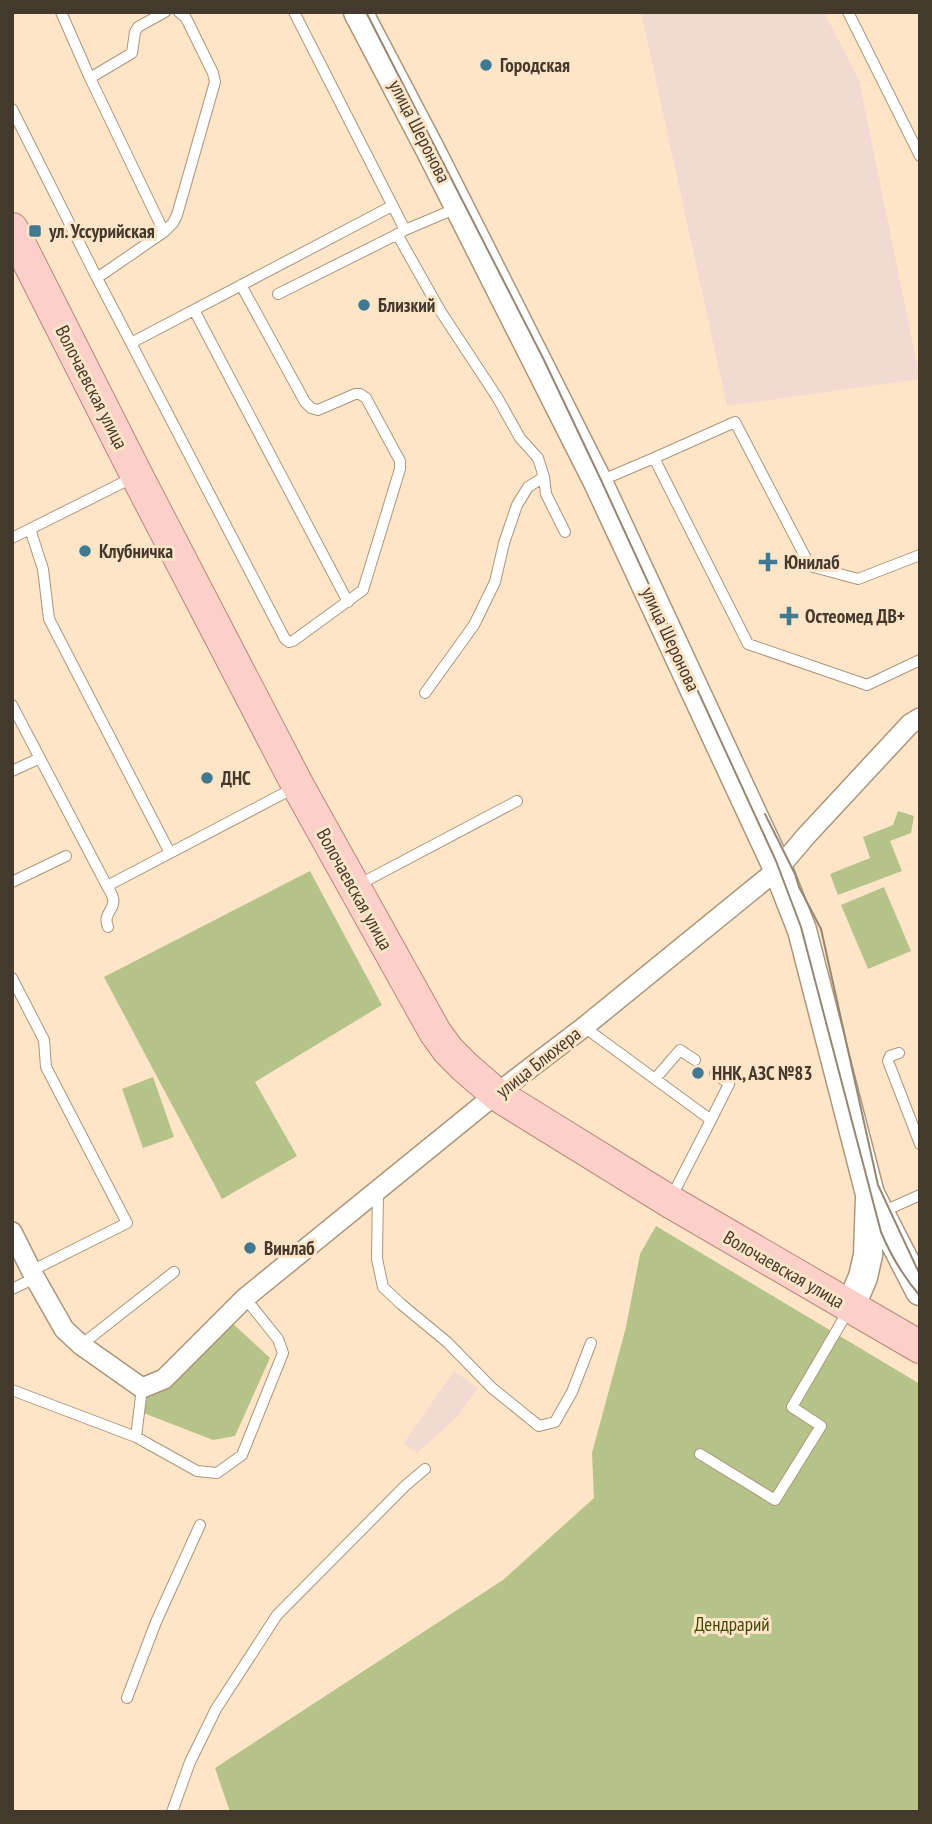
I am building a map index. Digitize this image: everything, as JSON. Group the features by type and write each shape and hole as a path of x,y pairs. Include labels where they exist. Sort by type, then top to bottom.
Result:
{"main road":[{"name":"улица Шеронова","path":"359,12 598,482 778,869 802,930 875,1204 920,1291"},
{"name":"Волочаевская улица","path":"12,229 298,786 435,1032 457,1058 496,1094 669,1201 920,1347"},
{"path":"850,1308 863,1277 875,1204"}],"street":[{"name":"улица Блюхера","path":"142,1388 164,1379 245,1297 778,869 806,836 917,724"},
{"path":"12,1232 64,1329 81,1345 142,1388"}],"lane":[{"path":"61,12 164,232"},
{"path":"90,78 132,53 138,27 165,12"},
{"path":"97,278 164,232 177,215 215,82 186,18 179,12"},
{"path":"294,12 441,312 497,397 520,438 538,458 546,494 565,533"},
{"path":"848,12 920,156"},
{"path":"12,109 97,278 285,639 289,642 361,593 400,469 400,461 366,398 360,394 318,410 305,402 241,285"},
{"path":"131,343 391,206"},
{"path":"278,295 401,232 459,208"},
{"path":"194,310 348,602"},
{"path":"598,482 735,422 810,566 858,579 920,555"},
{"path":"654,458 748,644 867,685 920,660"},
{"path":"12,538 137,475"},
{"path":"425,694 474,625 495,582 517,505 528,487 544,477"},
{"path":"30,529 43,569 49,619 170,853"},
{"path":"12,705 114,898 106,916 108,927"},
{"path":"12,771 40,758"},
{"path":"107,887 298,786"},
{"path":"354,887 517,802"},
{"path":"12,883 65,856"},
{"path":"12,978 44,1040 46,1067 127,1223 12,1289"},
{"path":"584,1027 710,1120"},
{"path":"655,1079 680,1050 695,1060"},
{"path":"899,1053 890,1056 888,1061 919,1142"},
{"path":"669,1201 729,1084 715,1073"},
{"path":"378,1190 377,1259 383,1287 447,1342 492,1388 540,1426 555,1422 572,1392 591,1343"},
{"path":"875,1204 920,1195"},
{"path":"81,1345 174,1272"},
{"path":"12,1390 136,1437 197,1471 217,1473 242,1455 283,1353 278,1339 245,1297"},
{"path":"700,1454 775,1500 821,1426 792,1407 850,1308"},
{"path":"136,1437 142,1388"},
{"path":"172,1812 190,1762 216,1709 277,1615 425,1469"},
{"path":"127,1698 155,1626 200,1525"}],"shaded area":[{"path":"641,12 824,12 859,80 920,379 727,406"},
{"path":"454,1371 478,1388 457,1417 417,1453 404,1443"}],"green space":[{"path":"898,811 914,816 911,833 890,841 902,871 838,895 830,874 870,858 863,837 893,825"},
{"path":"310,871 382,1005 255,1082 297,1156 222,1199 104,977"},
{"path":"884,887 911,951 868,969 841,905"},
{"path":"153,1077 174,1137 143,1148 122,1089"},
{"name":"Дендрарий","path":"656,1226 920,1384 920,1812 230,1812 215,1768 503,1580 594,1498 592,1453 626,1327 640,1254"},
{"path":"230,1321 270,1358 235,1436 213,1440 141,1412 151,1385"}],"tram line":[{"path":"366,12 543,358 776,861 801,927 881,1232 898,1265 920,1296"},
{"path":"765,814 821,929 878,1185 920,1275"}],"place":[{"name":"Городская","path":"486,65"},
{"name":"ул. Уссурийская","path":"35,231"},
{"name":"Близкий","path":"364,305"},
{"name":"Клубничка","path":"85,551"},
{"name":"Юнилаб","path":"768,562"},
{"name":"Остеомед ДВ+","path":"789,616"},
{"name":"ДНС","path":"207,778"},
{"name":"ННК, АЗС №83","path":"698,1073"},
{"name":"Винлаб","path":"250,1248"}]}
